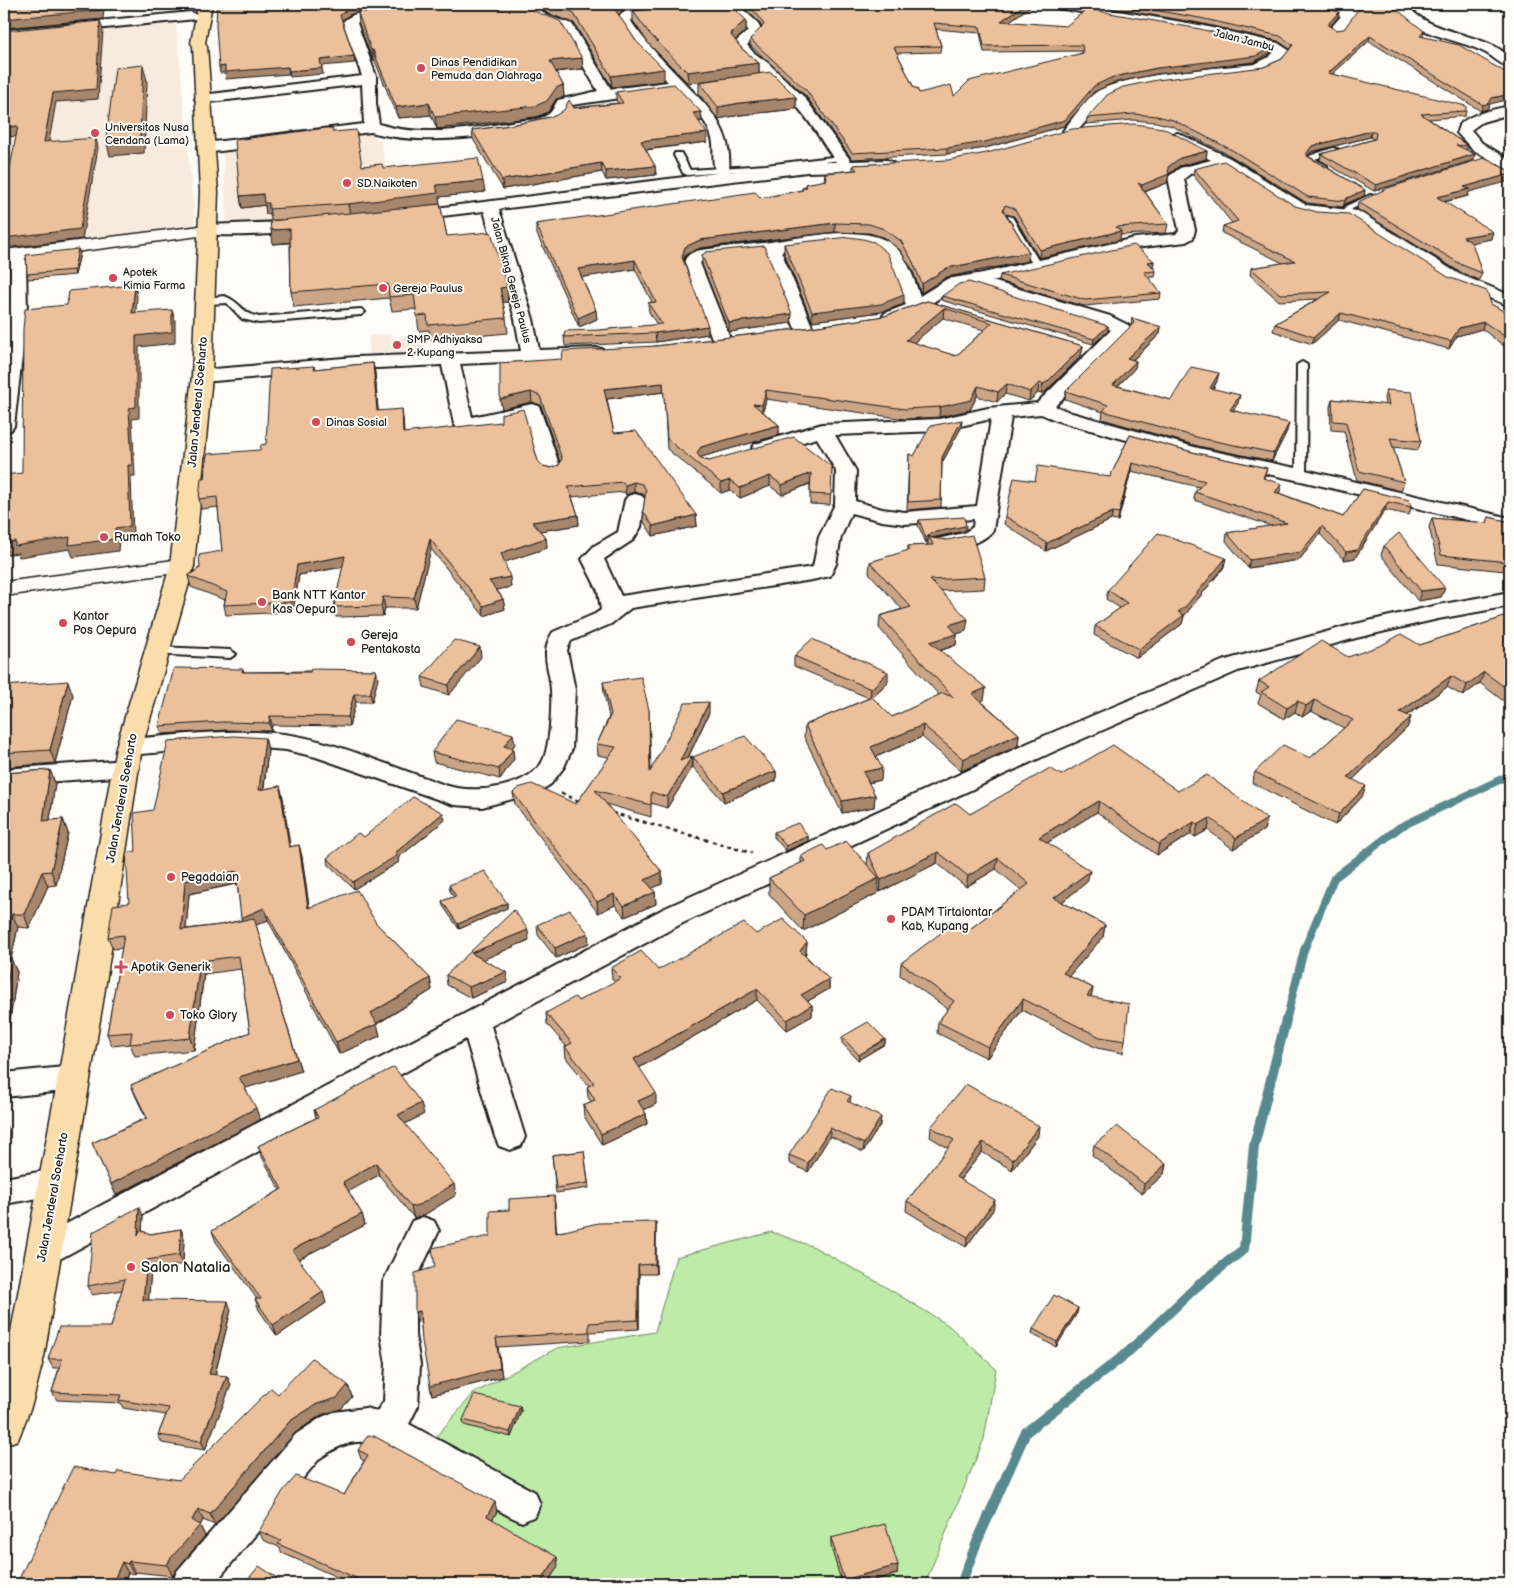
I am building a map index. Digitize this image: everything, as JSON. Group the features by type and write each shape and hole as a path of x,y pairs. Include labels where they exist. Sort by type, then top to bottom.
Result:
{"main road":[{"name":"Jalan Jenderal Soeharto","path":"4,1427 13,1406 27,1353 42,1252 56,1182 128,757 182,566 202,376 209,234 209,192 200,46 198,43 205,4"},
{"name":"Jalan Jenderal Soeharto","path":"192,10 192,42 200,46"}],"street":[{"path":"372,127 368,79 364,60 350,22 351,20 361,16 447,4"},
{"path":"528,4 541,18 567,27 607,94"},
{"path":"722,171 720,140 710,120 643,48 623,19 628,15 634,14 724,4"},
{"path":"730,4 752,25 754,32 740,44 748,56 763,66 773,78 799,100 843,161"},
{"name":"Jalan Jambu","path":"1058,4 1200,29 1273,46 1283,51 1274,60 1258,68 1156,80 1110,91 1100,96 1089,107 1070,131"},
{"path":"1402,4 1406,13 1417,22 1489,49 1510,63"},
{"path":"1325,8 1354,9"},
{"path":"1336,30 1354,9"},
{"path":"4,34 192,10"},
{"path":"758,80 773,78"},
{"path":"202,99 368,79"},
{"path":"205,148 372,127 389,133 422,135 541,122 555,118 564,104 607,94 704,87"},
{"path":"1510,110 1477,119 1464,129 1464,133 1477,146 1510,166"},
{"path":"1051,136 1070,131 1097,129"},
{"path":"1162,129 1225,161 1300,208 1316,212 1347,213 1356,216 1453,278 1510,301"},
{"path":"393,217 688,177 807,167 843,161 900,164"},
{"path":"877,320 897,315 953,283 1136,242 1184,238 1187,235 1187,230 1176,177 1185,171 1225,161"},
{"name":"Jalan Blkng Gereja Paulus","path":"490,205 524,319 532,356"},
{"path":"4,426 11,314 9,260 242,230 322,224"},
{"path":"722,342 692,261 700,255 844,239 867,240 883,245 895,257 919,304"},
{"path":"771,247 805,331"},
{"path":"970,280 1104,320 1122,328 1043,408"},
{"path":"919,304 941,308"},
{"path":"786,333 825,328"},
{"path":"703,344 740,339"},
{"path":"1079,347 1098,353"},
{"path":"202,376 356,363 611,352"},
{"path":"450,358 464,424 532,410 551,470"},
{"path":"743,454 822,430 939,426 988,414 1043,408 1065,417 1195,453 1301,475 1510,524"},
{"path":"938,544 971,538 983,530 1002,413"},
{"path":"4,776 237,738 286,742 322,751 454,796 482,798 528,787 542,778 552,767 560,749 563,690 556,650 561,637 603,619 624,602 752,584 822,571 830,537 844,504 846,471 822,430"},
{"path":"612,610 609,591 593,559 597,552 622,539 629,532 635,500"},
{"path":"844,504 874,514 904,518 974,512 987,513"},
{"path":"4,589 182,566"},
{"path":"42,1252 673,916 1046,745 1230,666 1351,632 1438,612 1510,599"},
{"path":"475,1021 510,1137"},
{"path":"4,1085 74,1078"},
{"path":"4,1191 56,1182"},
{"path":"385,1430 401,1406 403,1364 398,1335 399,1282 423,1231"},
{"path":"190,1584 308,1446 334,1429 365,1424 385,1430 522,1504"}],"lane":[{"path":"1332,173 1315,163 1312,158 1342,148"},
{"path":"678,155 688,177 722,171 843,161"},
{"path":"1347,213 1349,208 1383,191"},
{"path":"1366,192 1374,196"},
{"path":"1008,217 1037,265"},
{"path":"206,301 224,299 230,301 245,317 258,320 361,312"},
{"path":"1301,475 1302,365"},
{"path":"158,651 230,654"}],"path":[{"path":"528,787 565,794 588,807"},
{"path":"606,811 646,824 789,863"}],"shaded area":[{"name":"Universitas Nusa Cendana (Lama)","path":"176,22 195,228 4,250 4,37"},
{"path":"375,133 376,139 380,139 390,187 377,216 227,231 223,147"},
{"name":"SMP Adhiyaksa 2 Kupang","path":"391,334 392,338 411,336 412,341 424,340 425,349 370,355 368,336"}],"green space":[{"path":"772,1232 814,1247 879,1283 948,1325 996,1369 984,1439 925,1584 485,1584 427,1447 474,1393 557,1348 655,1332 676,1257"}],"building":[{"path":"4,4 102,4 101,10 4,19"},
{"path":"217,4 362,4 348,9 340,15 354,56 320,60 322,68 289,71 288,67 225,72 225,66 219,67 216,26"},
{"path":"431,4 527,4 534,11 560,21 582,58 550,61 563,85 556,88 547,101 535,106 435,117 429,103 396,107 373,50 371,50 358,13 363,10 364,12"},
{"path":"549,4 618,4 614,8 636,41 664,69 611,76 573,12"},
{"path":"690,4 730,4 746,20 731,35 742,49 759,63 687,72 649,33 633,11"},
{"path":"746,4 1026,4 1001,21 1066,26 1087,9 1200,29 1272,47 1256,56 1157,68 1113,77 1094,86 1065,120 985,142 947,148 852,153 806,90 750,39 764,25 758,15","holes":["934,23 980,27 984,46 1082,45 1083,53 969,81 954,96 951,85 919,93 917,88 914,88 894,47 941,46"]},
{"path":"1119,4 1319,4 1321,7 1339,12 1329,23 1329,26 1336,30 1344,29 1362,4 1390,4 1424,31 1420,36 1459,45 1510,75 1510,94 1492,98 1489,103 1483,105 1370,36 1328,73 1466,106 1466,111 1421,114 1468,146 1456,145 1475,154 1376,185 1321,154 1375,139 1376,133 1371,131 1312,146 1307,156 1365,190 1347,198 1345,201 1308,197 1232,150 1173,120 1157,116 1134,114 1087,118 1107,95 1123,87 1157,80 1264,67 1282,59 1293,45 1280,36 1200,18"},
{"path":"100,21 96,89 53,93 44,142 96,138 80,229 4,238 4,169 10,168 18,126 4,127 4,31"},
{"path":"143,65 140,137 106,140 115,68"},
{"path":"771,72 796,97 718,107 699,82"},
{"path":"674,84 701,112 693,113 707,133 641,141 655,166 606,171 601,163 502,180 472,130 511,125 555,116 564,110 569,100 574,108 623,103 616,92"},
{"path":"1134,124 1163,128 1207,151 1180,158 1168,167 1169,174 1142,185 1138,183 1168,224 1116,227 1121,231 1040,250 1014,208 1005,205 1003,210 1029,252 947,268 922,284 912,260 901,241 884,229 869,224 835,223 700,240 685,247 682,257 708,326 655,333 564,337 565,331 600,330 662,324 648,303 656,302 635,260 578,269 596,310 578,318 536,224 755,192 761,198 803,190 802,188 807,187 805,184 826,180 825,173 857,170 853,165 948,160 987,153 1072,129"},
{"path":"332,128 333,132 356,130 362,166 382,164 383,168 478,158 483,181 436,185 438,193 348,204 269,209 269,203 264,203 263,194 240,196 235,140"},
{"path":"1484,158 1510,171 1510,174 1464,187 1470,189 1437,197 1493,232 1463,237 1472,243 1482,273 1462,265 1358,202 1388,188"},
{"path":"1224,161 1295,206 1317,212 1349,214 1448,277 1487,291 1491,304 1510,315 1510,337 1507,338 1484,322 1459,328 1451,341 1341,313 1314,337 1275,324 1331,292 1280,294 1251,268 1295,261 1223,226 1238,221 1194,169"},
{"path":"440,204 447,236 491,232 507,287 500,288 506,318 428,325 427,315 417,316 414,295 389,297 388,284 291,292 290,229 271,230 270,221"},
{"path":"849,237 874,242 888,254 904,295 881,304 812,312 784,244"},
{"path":"1134,245 1154,261 1148,262 1156,271 1144,272 1161,293 1085,300 1000,275"},
{"path":"764,246 792,314 729,323 702,255 706,252"},
{"path":"78,249 74,270 27,274 26,255"},
{"path":"4,252 5,252 4,303"},
{"path":"969,282 1108,326 1094,339 942,296 959,284"},
{"path":"135,285 132,313 172,310 172,332 136,336 136,407 129,408 132,465 128,465 130,526 115,528 115,539 69,545 70,537 15,546 15,541 4,543 4,475 22,473 23,329 25,309 67,305 69,291"},
{"path":"927,301 1083,346 1047,382 1039,383 1030,392 1007,384 998,392 978,386 971,400 940,407 905,409 766,390 762,405 753,404 779,425 701,447 697,453 701,459 709,461 794,437 832,467 831,495 810,494 811,473 782,485 770,476 740,488 730,480 721,483 667,439 663,383 604,389 614,433 636,431 696,515 653,526 643,511 646,490 642,484 634,482 625,485 623,482 568,487 578,515 532,522 546,538 501,553 510,577 489,581 503,599 483,606 430,539 414,598 383,597 381,606 334,607 345,556 297,565 291,602 224,605 227,592 188,576 200,568 199,555 222,551 217,497 199,499 201,478 204,478 207,454 260,450 261,445 266,444 270,369 314,366 314,369 373,363 377,411 402,409 403,433 501,422 501,414 523,409 538,461 543,466 551,468 559,465 562,459 540,396 531,392 500,399 500,363 562,359 563,351 656,346 805,328 885,316","holes":["944,308 992,323 956,356 906,340"]},
{"path":"1132,318 1161,327 1127,358 1136,361 1113,385 1171,400 1191,367 1219,373 1210,388 1240,395 1230,410 1289,423 1274,453 1200,438 1103,411 1108,405 1066,391 1134,323"},
{"path":"1386,390 1412,392 1421,441 1390,438 1404,482 1359,471 1346,422 1333,421 1332,399 1389,405"},
{"path":"962,420 942,457 941,500 908,502 909,454 914,456 930,426"},
{"path":"1130,435 1196,453 1267,468 1263,478 1282,484 1275,492 1343,517 1363,489 1409,500 1411,507 1388,502 1357,550 1346,552 1322,526 1301,552 1250,560 1227,533 1287,523 1195,492 1205,481 1132,463 1119,513 1113,512 1047,543 1005,516 1014,478 1035,481 1038,466 1110,477"},
{"path":"964,517 965,526 931,533 926,538 919,520"},
{"path":"1489,517 1510,522 1510,565 1508,562 1441,555 1432,518 1487,523"},
{"path":"1158,533 1226,558 1186,606 1178,612 1184,615 1139,649 1095,626 1127,603 1108,590"},
{"path":"1399,533 1445,588 1421,591 1384,546"},
{"path":"972,535 985,577 930,580 968,619 949,625 957,634 930,642 986,688 972,694 1019,734 963,759 923,725 871,747 882,768 863,772 875,795 842,801 805,725 872,697 892,717 943,693 954,698 880,616 911,607 870,562 909,550 908,546 933,545 929,536 947,540"},
{"path":"1510,615 1510,691 1484,672 1467,685 1451,676 1400,712 1411,717 1348,777 1366,786 1339,814 1255,772 1283,745 1310,758 1353,720 1314,700 1306,706 1298,701 1287,708 1261,692 1269,687 1259,681 1321,641 1348,657 1382,645 1401,634 1420,645"},
{"path":"812,639 888,672 871,689 794,656"},
{"path":"454,640 480,647 448,685 422,677"},
{"path":"174,668 243,669 242,672 310,672 311,669 376,670 370,694 354,694 348,717 270,716 269,723 223,722 159,726"},
{"path":"641,677 649,710 650,772 685,703 709,702 680,761 692,756 667,797 651,792 651,805 595,790 662,872 645,880 655,892 624,906 614,894 597,902 513,793 518,788 532,784 576,804 616,747 597,744 611,714 603,682"},
{"path":"68,681 50,750 4,753 4,686"},
{"path":"456,719 513,734 504,746 513,749 499,769 432,752"},
{"path":"234,736 265,738 259,790 280,786 289,847 299,845 308,908 357,890 376,923 430,978 371,1013 377,1024 336,1042 264,908 241,918 236,871 185,881 181,930 254,918 297,1059 239,1077 256,1108 111,1184 92,1143 147,1118 131,1085 250,1032 239,956 200,961 190,1038 130,1044 132,1032 107,1034 124,935 108,937 113,905 129,903 126,853 136,851 134,813 153,810 168,741"},
{"path":"745,736 776,771 723,792 693,757"},
{"path":"1113,745 1178,791 1207,775 1267,819 1236,838 1210,818 1198,825 1194,822 1159,844 1099,801 1039,837 1090,871 1054,898 1105,925 1063,973 1093,988 1087,996 1129,1004 1125,1041 1100,1037 1023,999 988,1047 938,1022 954,1001 901,963 958,920 970,929 1029,884 998,858 968,876 938,852 881,880 868,853 956,803 970,814 1050,768 1061,775"},
{"path":"50,770 43,821 63,819 51,871 42,872 24,914 12,914 4,951 4,773"},
{"path":"413,797 443,813 395,853 398,855 353,882 327,858 358,833 364,837"},
{"path":"798,823 808,836 786,846 774,832"},
{"path":"846,841 879,878 804,915 769,878 805,861 801,856 823,845 827,850"},
{"path":"485,871 507,903 458,924 442,901 456,896 449,885"},
{"path":"514,910 528,930 471,953 506,972 469,987 446,975"},
{"path":"570,910 588,933 555,948 537,925"},
{"path":"783,919 807,942 800,951 829,979 801,995 812,1005 787,1020 757,989 634,1059 656,1093 638,1101 646,1114 601,1134 583,1105 595,1100 587,1087 594,1083 565,1047 572,1043 546,1013 575,997 578,1001 621,978 611,968 641,951 658,970 744,923 756,934"},
{"path":"11,959 4,1006 4,960"},
{"path":"868,1022 885,1039 859,1055 842,1037"},
{"path":"394,1067 421,1103 398,1115 454,1184 421,1204 411,1207 376,1163 343,1182 362,1214 292,1250 323,1292 273,1325 255,1299 261,1299 212,1231 282,1189 258,1146 318,1117 314,1110"},
{"path":"966,1084 1039,1126 1013,1160 983,1142 956,1177 995,1200 968,1237 907,1201 954,1140 931,1127"},
{"path":"832,1088 851,1096 847,1101 881,1117 864,1144 830,1128 808,1163 789,1155"},
{"path":"1117,1126 1166,1164 1144,1184 1094,1145"},
{"path":"584,1151 588,1183 556,1188 552,1155"},
{"path":"554,1196 556,1233 598,1223 656,1222 655,1264 638,1265 638,1320 589,1323 589,1332 496,1338 500,1368 430,1386 422,1341 420,1311 415,1312 415,1273 435,1267 432,1248 490,1236 490,1211 509,1210 509,1199"},
{"path":"139,1207 138,1236 140,1230 150,1234 181,1229 179,1255 147,1260 143,1300 228,1301 209,1374 227,1376 201,1441 158,1435 169,1408 119,1400 121,1395 52,1392 62,1359 48,1359 59,1327 111,1327 125,1279 88,1286 93,1232"},
{"path":"1054,1295 1078,1308 1057,1342 1033,1329"},
{"path":"312,1358 348,1385 337,1398 317,1404 290,1421 210,1514 198,1509 192,1520 200,1525 170,1559 167,1565 129,1561 128,1564 122,1562 112,1584 82,1582 81,1584 4,1584 4,1578 18,1581 73,1467 116,1475 118,1471 179,1480 271,1388 278,1394"},
{"path":"474,1395 520,1406 510,1432 463,1420"},
{"path":"368,1435 374,1436 495,1502 487,1516 557,1557 539,1584 361,1584 363,1581 278,1544 281,1541 259,1531 283,1491 296,1476 344,1495 368,1455 358,1450"},
{"path":"885,1524 898,1565 844,1580 831,1538"},
{"path":"259,1566 286,1584 244,1584"}],"waterway":[{"path":"1458,141 1510,171"},
{"path":"1286,1021 1304,950 1334,878 1400,827 1510,775"},
{"path":"961,1584 977,1542 1026,1432 1126,1354 1195,1288 1244,1249 1254,1146 1286,1020"}],"place":[{"name":"Dinas Pendidikan Pemuda dan Olahraga","path":"421,68"},
{"name":"Universitas Nusa Cendana (Lama)","path":"95,133"},
{"name":"SD.Naikoten","path":"347,183"},
{"name":"Apotek Kimia Farma","path":"113,278"},
{"name":"Gereja Paulus","path":"383,288"},
{"name":"SMP Adhiyaksa 2 Kupang","path":"397,345"},
{"name":"Dinas Sosial","path":"316,422"},
{"name":"Rumah Toko","path":"104,537"},
{"name":"Bank NTT Kantor Kas Oepura","path":"262,602"},
{"name":"Kantor Pos Oepura","path":"63,623"},
{"name":"Gereja Pentakosta","path":"351,642"},
{"name":"Pegadaian","path":"171,877"},
{"name":"PDAM Tirtalontar Kab, Kupang","path":"891,919"},
{"name":"Apotik Generik","path":"121,967"},
{"name":"Toko Glory","path":"170,1015"},
{"name":"Salon Natalia","path":"131,1267"}]}
